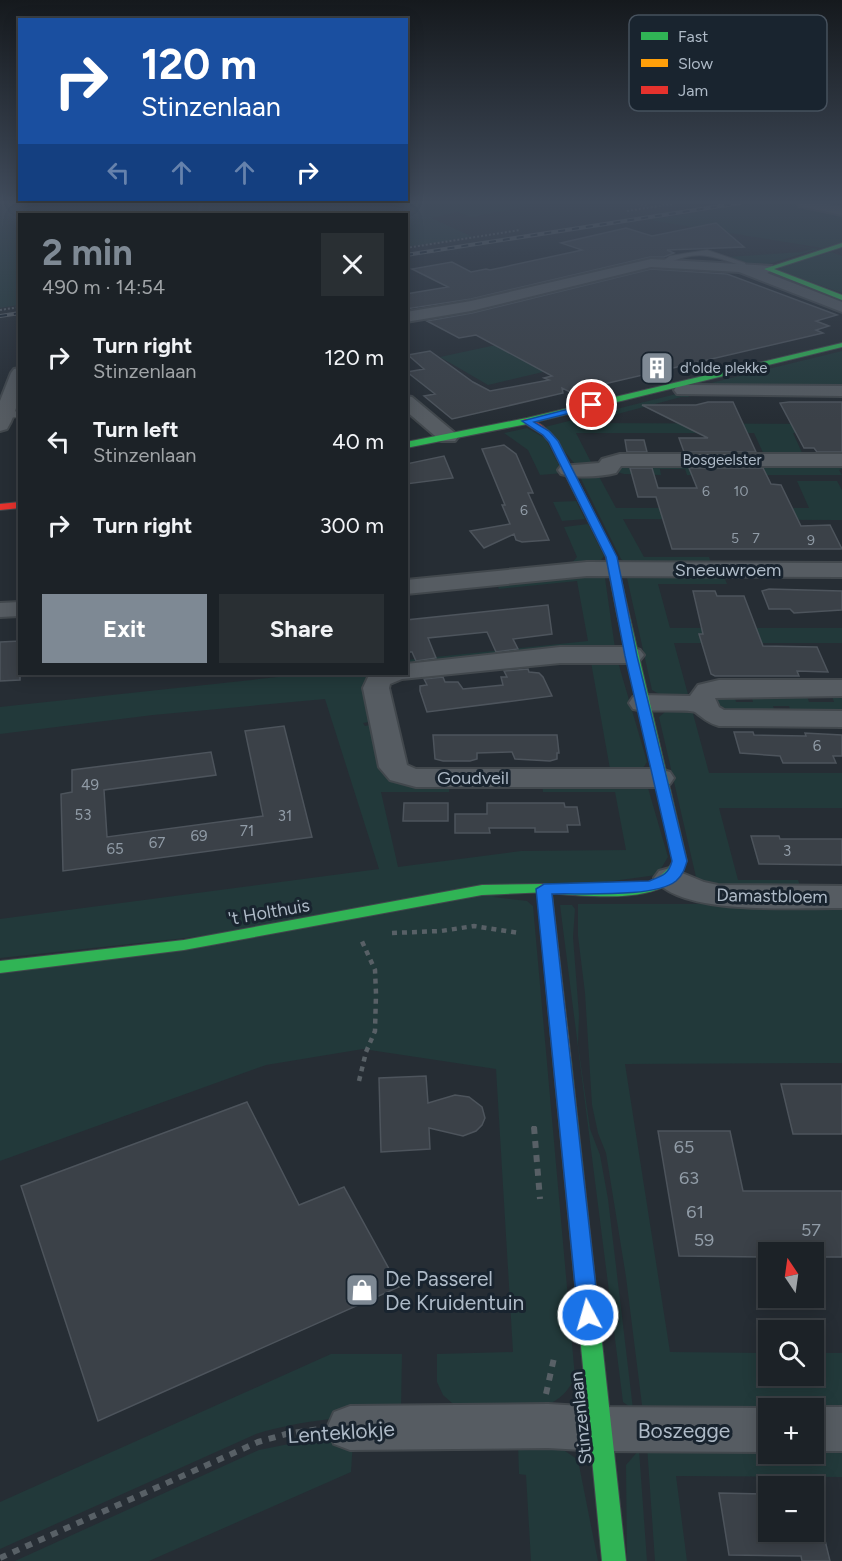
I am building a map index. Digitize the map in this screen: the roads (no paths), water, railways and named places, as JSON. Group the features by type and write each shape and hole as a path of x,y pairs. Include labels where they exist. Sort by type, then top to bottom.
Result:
{"street":[{"path":"408,317 456,309 597,276"},
{"path":"757,276 842,307"},
{"path":"783,276 842,298"},
{"path":"408,310 456,309"},
{"path":"408,445 687,386 842,345"},
{"path":"8,418 16,367"},
{"path":"687,386 711,390 842,391"},
{"path":"408,403 448,437"},
{"path":"526,421 549,436 609,550 631,656 680,861 677,871 658,885 544,889"},
{"name":"Bosgeelster","path":"842,460 620,460 609,463 611,474 623,477 842,478"},
{"name":"Bosgeelster","path":"568,470 609,469"},
{"path":"0,507 18,505"},
{"name":"Sneeuwroem","path":"408,587 577,570 842,570"},
{"path":"0,610 18,609"},
{"path":"408,672 560,655 631,656"},
{"name":"Goudveil","path":"390,675 378,680 376,688 392,765 404,776 416,778 660,778"},
{"path":"842,688 718,688 704,693 705,704 710,714 726,719 842,720"},
{"path":"642,703 705,704"},
{"name":"Damastbloem","path":"670,878 695,891 718,896 842,897"},
{"name":"'t Holthuis","path":"0,967 184,945 482,890 544,889"},
{"name":"Stinzenlaan","path":"544,889 614,1561"},
{"name":"Lenteklokje","path":"350,1428 548,1426 600,1429"},
{"name":"Boszegge","path":"600,1429 758,1430"},
{"path":"824,1429 842,1429"}],"railway":[{"path":"0,316 18,313"}],"place":[{"name":"d'olde plekke","path":"657,368"},
{"name":"De Passerel De Kruidentuin","path":"362,1290"}]}
